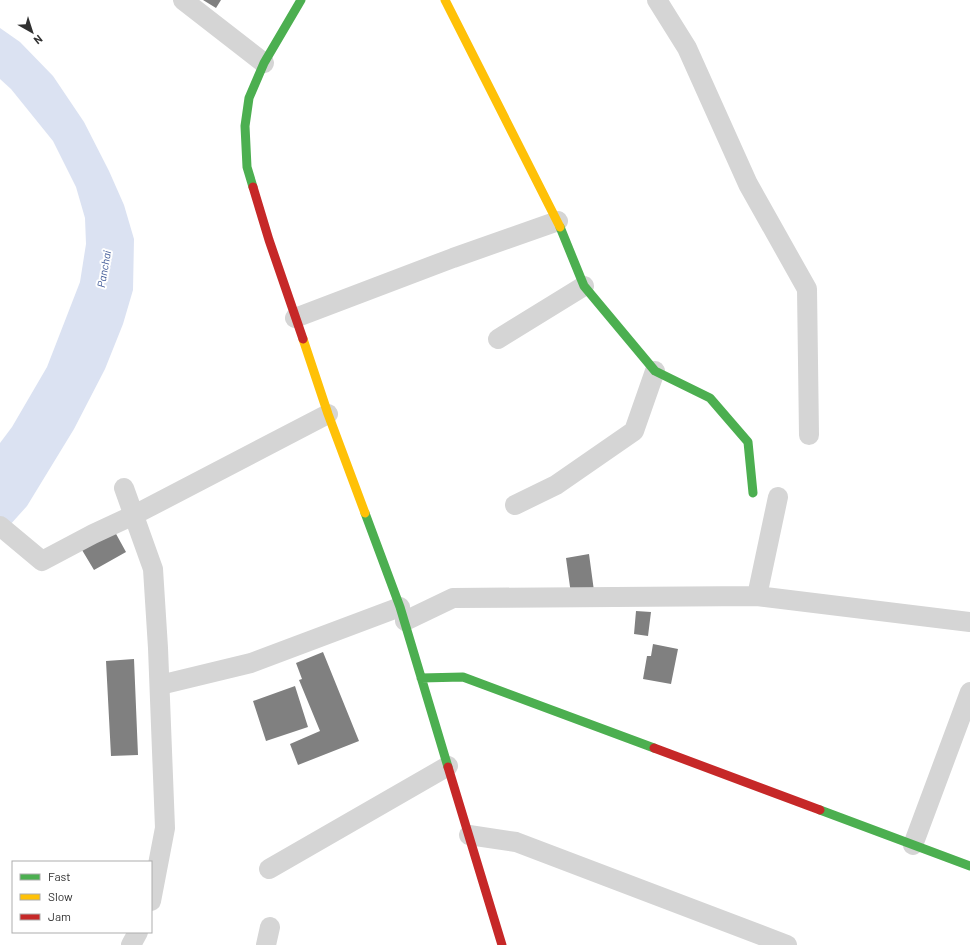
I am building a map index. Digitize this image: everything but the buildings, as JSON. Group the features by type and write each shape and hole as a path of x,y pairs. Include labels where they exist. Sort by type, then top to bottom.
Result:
{"street":[{"path":"183,0 264,63"},
{"path":"301,0 264,63 249,98 245,126 247,167 269,240 328,414 402,614 502,945"},
{"path":"445,0 558,221 584,286 655,371 710,398 748,442 753,493"},
{"path":"657,0 688,48 748,184 807,289 809,435"},
{"path":"295,318 453,258 558,221"},
{"path":"498,339 584,286"},
{"path":"515,505 556,485 634,431 655,371"},
{"path":"0,526 42,560 93,534 134,516 328,414"},
{"path":"124,488 153,569 160,685 165,828 152,896"},
{"path":"757,596 778,497"},
{"path":"160,685 251,663 453,598 757,596 970,622"},
{"path":"421,678 463,677 970,866"},
{"path":"913,845 970,693"},
{"path":"269,869 448,766"},
{"path":"469,836 516,842 787,945"},
{"path":"131,945 137,933"}],"water":[{"name":"Panchai","path":"0,28 20,42 53,76 84,122 109,171 124,205 134,239 133,290 123,324 105,369 74,429 27,506 0,536 0,443 12,427 47,367 80,282 86,244 85,218 76,187 53,141 11,89 0,79"}],"traffic: fast":[{"path":"253,187 247,167 245,126 249,98 264,63 301,0"},
{"path":"560,227 584,286 655,371 710,398 748,442 753,493"},
{"path":"365,513 400,607 448,767"},
{"path":"421,678 463,677 654,748"},
{"path":"820,810 970,866"}],"traffic: slow":[{"path":"445,0 560,227"},
{"path":"303,339 328,414 365,513"}],"traffic: jam":[{"path":"253,187 269,240 303,339"},
{"path":"654,748 820,810"},
{"path":"448,767 502,945"}]}
